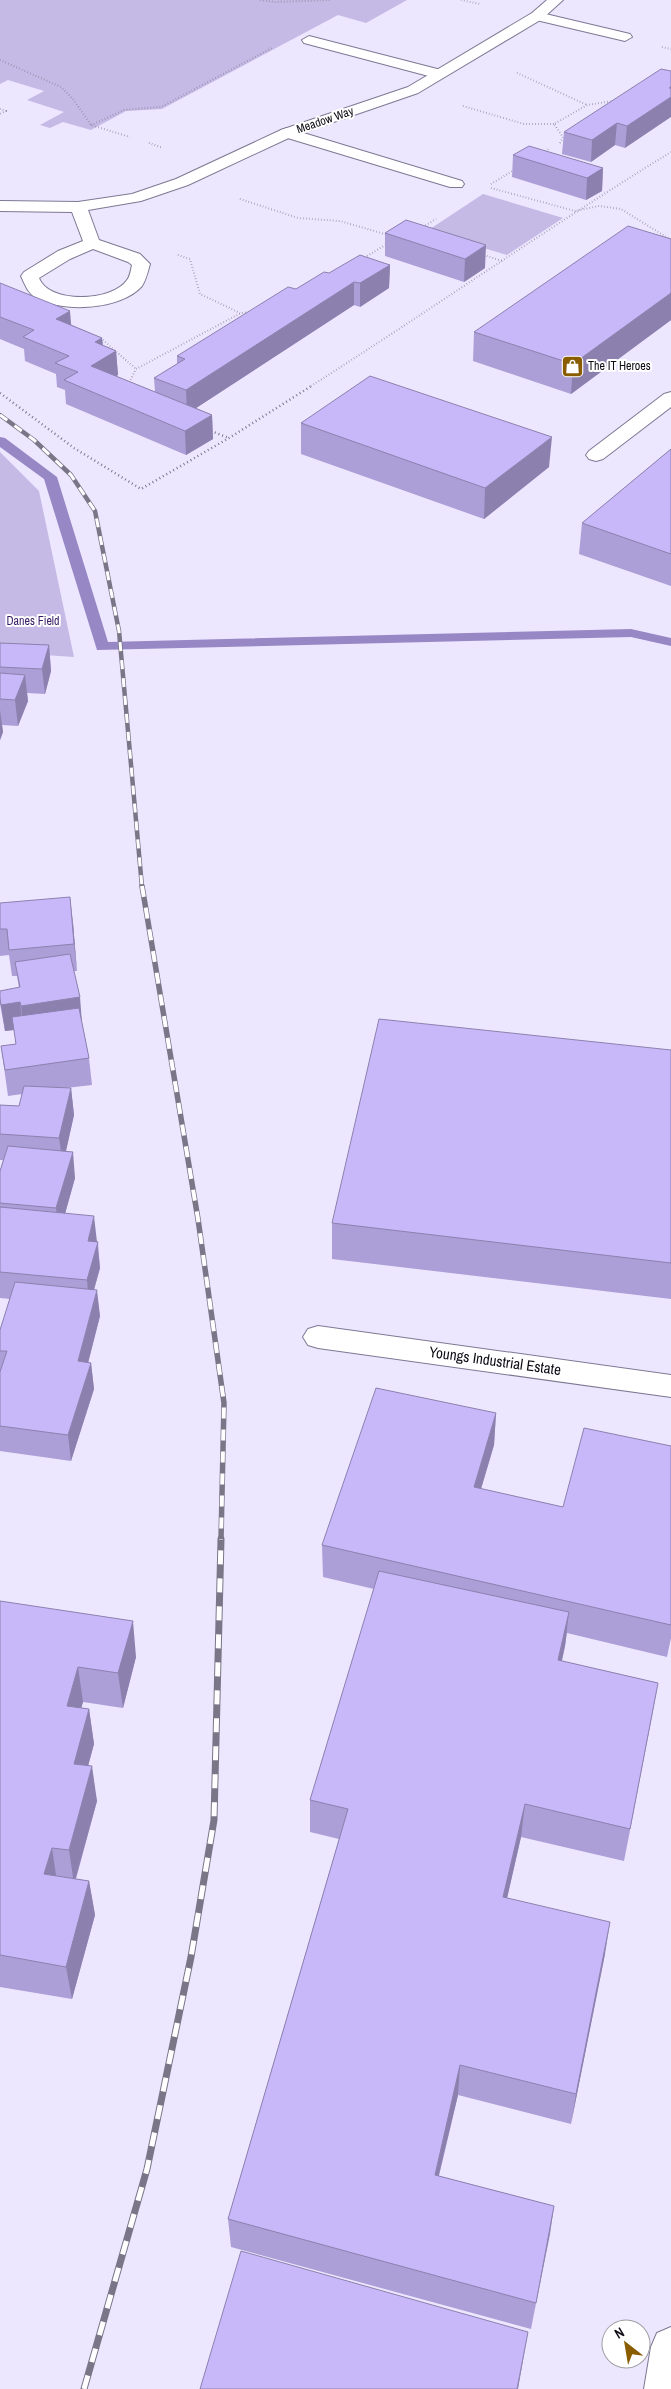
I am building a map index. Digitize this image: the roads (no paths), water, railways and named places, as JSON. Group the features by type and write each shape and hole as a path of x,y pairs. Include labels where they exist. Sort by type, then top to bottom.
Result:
{"street":[{"name":"Meadow Way","path":"0,206 36,208 78,206 135,198 182,182 287,133 413,90 537,16 556,0"},
{"path":"537,16 625,36"},
{"path":"309,40 440,74"},
{"path":"287,133 456,184"},
{"path":"78,206 92,243 134,258 141,264 135,283 115,296 69,302 41,294 31,285 30,276 92,243"},
{"path":"596,455 671,398"},
{"name":"Youngs Industrial Estate","path":"318,1337 671,1386"},
{"path":"664,2389 671,2347"}],"waterway":[{"path":"0,441 50,477 102,647 631,633 671,642"}],"railway":[{"path":"0,415 34,440 71,475 95,511 119,631 142,887"},
{"path":"142,886 198,1219 224,1403 221,1540"},
{"path":"84,2389 147,2169 191,1957 214,1820 221,1539"}],"place":[{"name":"The IT Heroes","path":"572,366"}],"park label":[{"name":"Danes Field","path":"33,621"}]}
